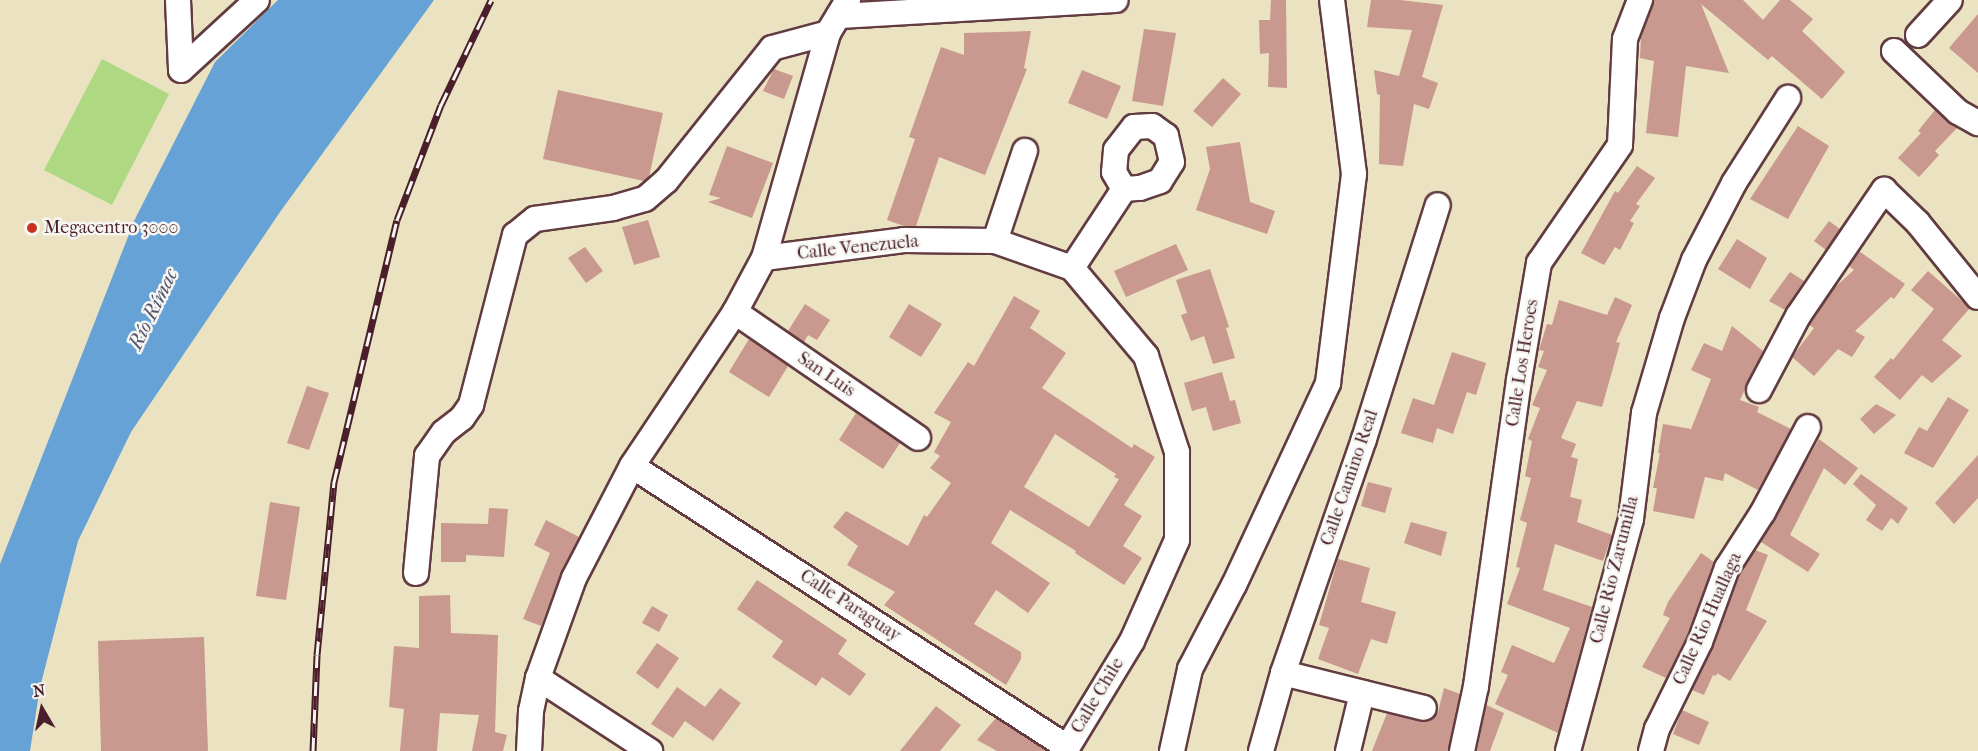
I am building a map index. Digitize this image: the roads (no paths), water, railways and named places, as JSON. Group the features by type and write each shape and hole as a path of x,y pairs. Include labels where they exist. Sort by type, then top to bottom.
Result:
{"street":[{"path":"178,0 181,70 257,0"},
{"path":"416,573 427,456 444,432 462,418 471,405 515,235 535,219 613,208 645,199 666,181 772,48 838,16 1116,0"},
{"path":"1172,751 1190,669 1234,585 1328,383 1354,174 1332,0"},
{"name":"Calle Los Heroes","path":"1462,751 1476,686 1519,380 1539,263 1620,145 1625,39 1640,0"},
{"path":"1918,35 1950,0"},
{"path":"529,751 531,711 538,678 574,578 632,466 735,312 764,258 838,16"},
{"path":"1894,51 1958,112 1978,123"},
{"name":"Calle Rio Zarumilla","path":"1568,751 1631,519 1644,413 1672,318 1694,260 1734,183 1788,98"},
{"path":"995,241 1025,151"},
{"path":"1072,268 1124,189"},
{"path":"1759,390 1798,316 1884,190 1918,223 1978,297"},
{"name":"Calle Camino Real","path":"1260,751 1283,673 1371,418 1438,205"},
{"name":"Calle Venezuela","path":"764,258 904,240 995,241 1072,268"},
{"name":"Calle Chile","path":"1066,749 1132,641 1177,540 1177,452 1146,356 1072,268"},
{"name":"San Luis","path":"735,312 918,438"},
{"name":"Calle Rio Huallaga","path":"1651,751 1657,729 1700,642 1727,568 1763,512 1808,427"},
{"name":"Calle Paraguay","path":"632,466 1066,749"},
{"path":"1283,673 1424,708"},
{"path":"538,678 650,751"},
{"path":"1347,751 1362,693"}],"water":[{"name":"Río Rímac","path":"278,0 434,0 280,212 131,432 78,541 40,687 30,751 0,751 0,564 135,219 215,62"}],"railway":[{"path":"313,751 317,655 334,482 397,220 441,105 491,0"}],"place":[{"name":"Megacentro 3000","path":"32,228"}]}
